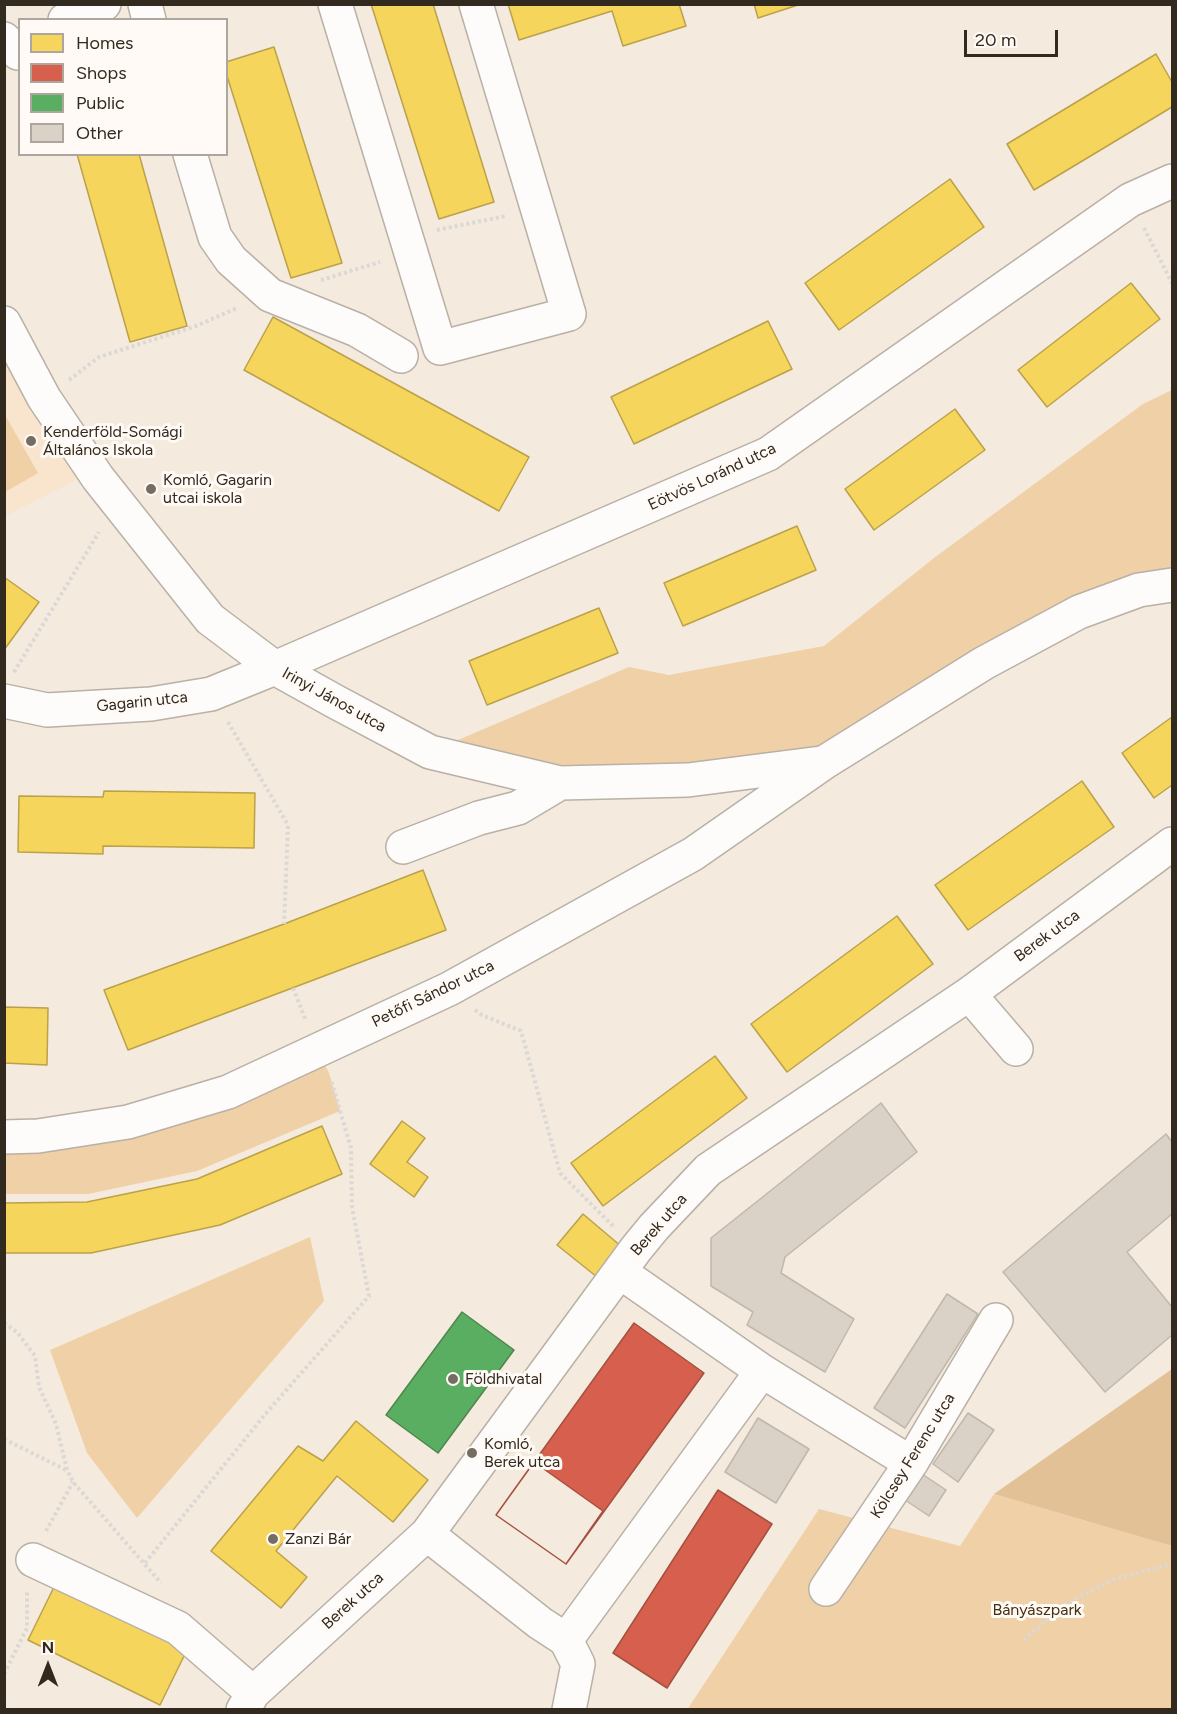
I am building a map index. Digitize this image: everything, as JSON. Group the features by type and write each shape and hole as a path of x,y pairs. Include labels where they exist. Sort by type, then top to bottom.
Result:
{"street":[{"path":"70,18 104,4"},
{"path":"335,4 440,348 569,314 476,4"},
{"path":"191,156 215,237 231,260 270,295 357,330 401,356"},
{"name":"Eötvös Loránd utca","path":"275,668 768,454 1130,200 1173,181"},
{"name":"Irinyi János utca","path":"4,323 44,399 98,478 210,619 275,668 430,752 560,783 688,780 825,762"},
{"path":"825,762 984,663 1079,612 1139,590 1173,585"},
{"name":"Gagarin utca","path":"7,690 47,710 152,704 211,694 275,668"},
{"name":"Petőfi Sándor utca","path":"4,1137 38,1136 128,1122 228,1092 449,989 693,854 825,762"},
{"path":"403,847 479,818 518,808 560,783"},
{"name":"Berek utca","path":"248,1701 427,1534 654,1227 708,1170 969,994 1173,844"},
{"path":"969,994 1016,1049"},
{"path":"628,1261 762,1371 911,1463"},
{"name":"Kölcsey Ferenc utca","path":"826,1589 911,1463 996,1320"},
{"path":"566,1640 762,1371"},
{"path":"427,1534 540,1623 566,1640 578,1664 569,1710"},
{"path":"33,1560 178,1628 248,1701"}],"path":[{"path":"1130,200 1173,284"},
{"path":"7,690 117,502"},
{"path":"211,694 288,825 284,924"},
{"path":"449,989 482,1015 521,1031 560,1173 628,1261"},
{"path":"4,1323 17,1332 35,1356 39,1387 56,1424 67,1470 73,1482 103,1519 145,1563 267,1412 369,1296 352,1207 351,1148 329,1073 317,1050"},
{"path":"4,1439 67,1470"},
{"path":"48,1527 73,1482"},
{"path":"1024,1640 1065,1604 1114,1579 1173,1564"},
{"path":"4,1674 27,1628"}],"shaded area":[{"name":"Kenderföld-Somági Általános Iskola","path":"4,344 80,478 5,516 4,516"},
{"path":"1172,1369 1172,1546 994,1494"}],"green space":[{"path":"1172,390 1172,585 1139,590 825,762 560,783 430,752 629,667 669,675 824,646 934,558 1143,404"},
{"path":"4,413 38,473 5,492 4,492"},
{"path":"317,1050 329,1073 340,1111 197,1171 88,1194 5,1194 4,1137 38,1136"},
{"path":"310,1237 324,1301 137,1518 87,1453 50,1350"},
{"name":"Bányászpark","path":"994,1494 1172,1546 1172,1709 687,1710 819,1509 960,1546"}],"building: Homes":[{"path":"371,4 433,4 494,202 439,219"},
{"path":"508,4 679,4 686,26 623,46 612,11 519,40"},
{"path":"754,4 801,4 758,18"},
{"path":"274,47 342,263 291,278 228,79 228,61"},
{"path":"1156,54 1172,82 1172,107 1034,190 1007,144"},
{"path":"78,156 140,156 187,326 130,342"},
{"path":"950,179 984,227 839,330 805,283"},
{"path":"1131,283 1160,319 1047,407 1018,370"},
{"path":"273,317 529,457 499,511 244,370"},
{"path":"768,321 792,369 634,444 611,397"},
{"path":"955,409 985,450 874,530 845,489"},
{"path":"797,526 816,570 683,626 664,583"},
{"path":"4,577 39,602 4,650"},
{"path":"599,608 618,653 487,705 469,661"},
{"path":"1172,717 1172,785 1154,798 1122,753"},
{"path":"1082,781 1114,827 968,930 935,885"},
{"path":"104,791 255,793 254,848 103,846 103,854 18,852 19,796 103,797"},
{"path":"423,870 446,930 128,1050 104,990"},
{"path":"897,916 933,964 787,1072 751,1024"},
{"path":"4,1007 48,1008 47,1065 4,1063"},
{"path":"715,1056 747,1098 603,1206 571,1163"},
{"path":"402,1121 425,1138 407,1162 428,1177 414,1197 370,1164"},
{"path":"322,1126 342,1174 220,1225 91,1253 4,1253 4,1203 87,1202 197,1179"},
{"path":"583,1214 622,1247 597,1277 557,1245"},
{"path":"356,1421 428,1480 393,1522 337,1476 276,1551 307,1577 281,1608 211,1551 298,1446 323,1461"},
{"path":"55,1585 187,1650 160,1705 28,1640"}],"building: Shops":[{"path":"634,1323 704,1373 566,1564 496,1515"},
{"path":"534,1462 603,1511 566,1564 496,1515"},
{"path":"718,1490 772,1524 667,1688 613,1653"}],"building: Public":[{"path":"462,1312 514,1350 438,1453 386,1415"}],"building: Other":[{"path":"881,1103 917,1152 785,1257 781,1273 854,1319 825,1372 747,1325 753,1312 711,1286 711,1238"},
{"path":"1166,1134 1172,1142 1172,1214 1127,1252 1172,1307 1172,1335 1105,1392 1003,1272"},
{"path":"947,1294 978,1314 905,1428 874,1408"},
{"path":"968,1413 994,1430 958,1482 933,1464"},
{"path":"758,1418 809,1449 776,1503 725,1472"},
{"path":"922,1474 946,1490 929,1516 905,1500"}],"place":[{"name":"Kenderföld-Somági Általános Iskola","path":"31,441"},
{"name":"Komló, Gagarin utcai iskola","path":"151,489"},
{"name":"Földhivatal","path":"453,1379"},
{"name":"Komló, Berek utca","path":"472,1453"},
{"name":"Zanzi Bár","path":"273,1539"}]}
